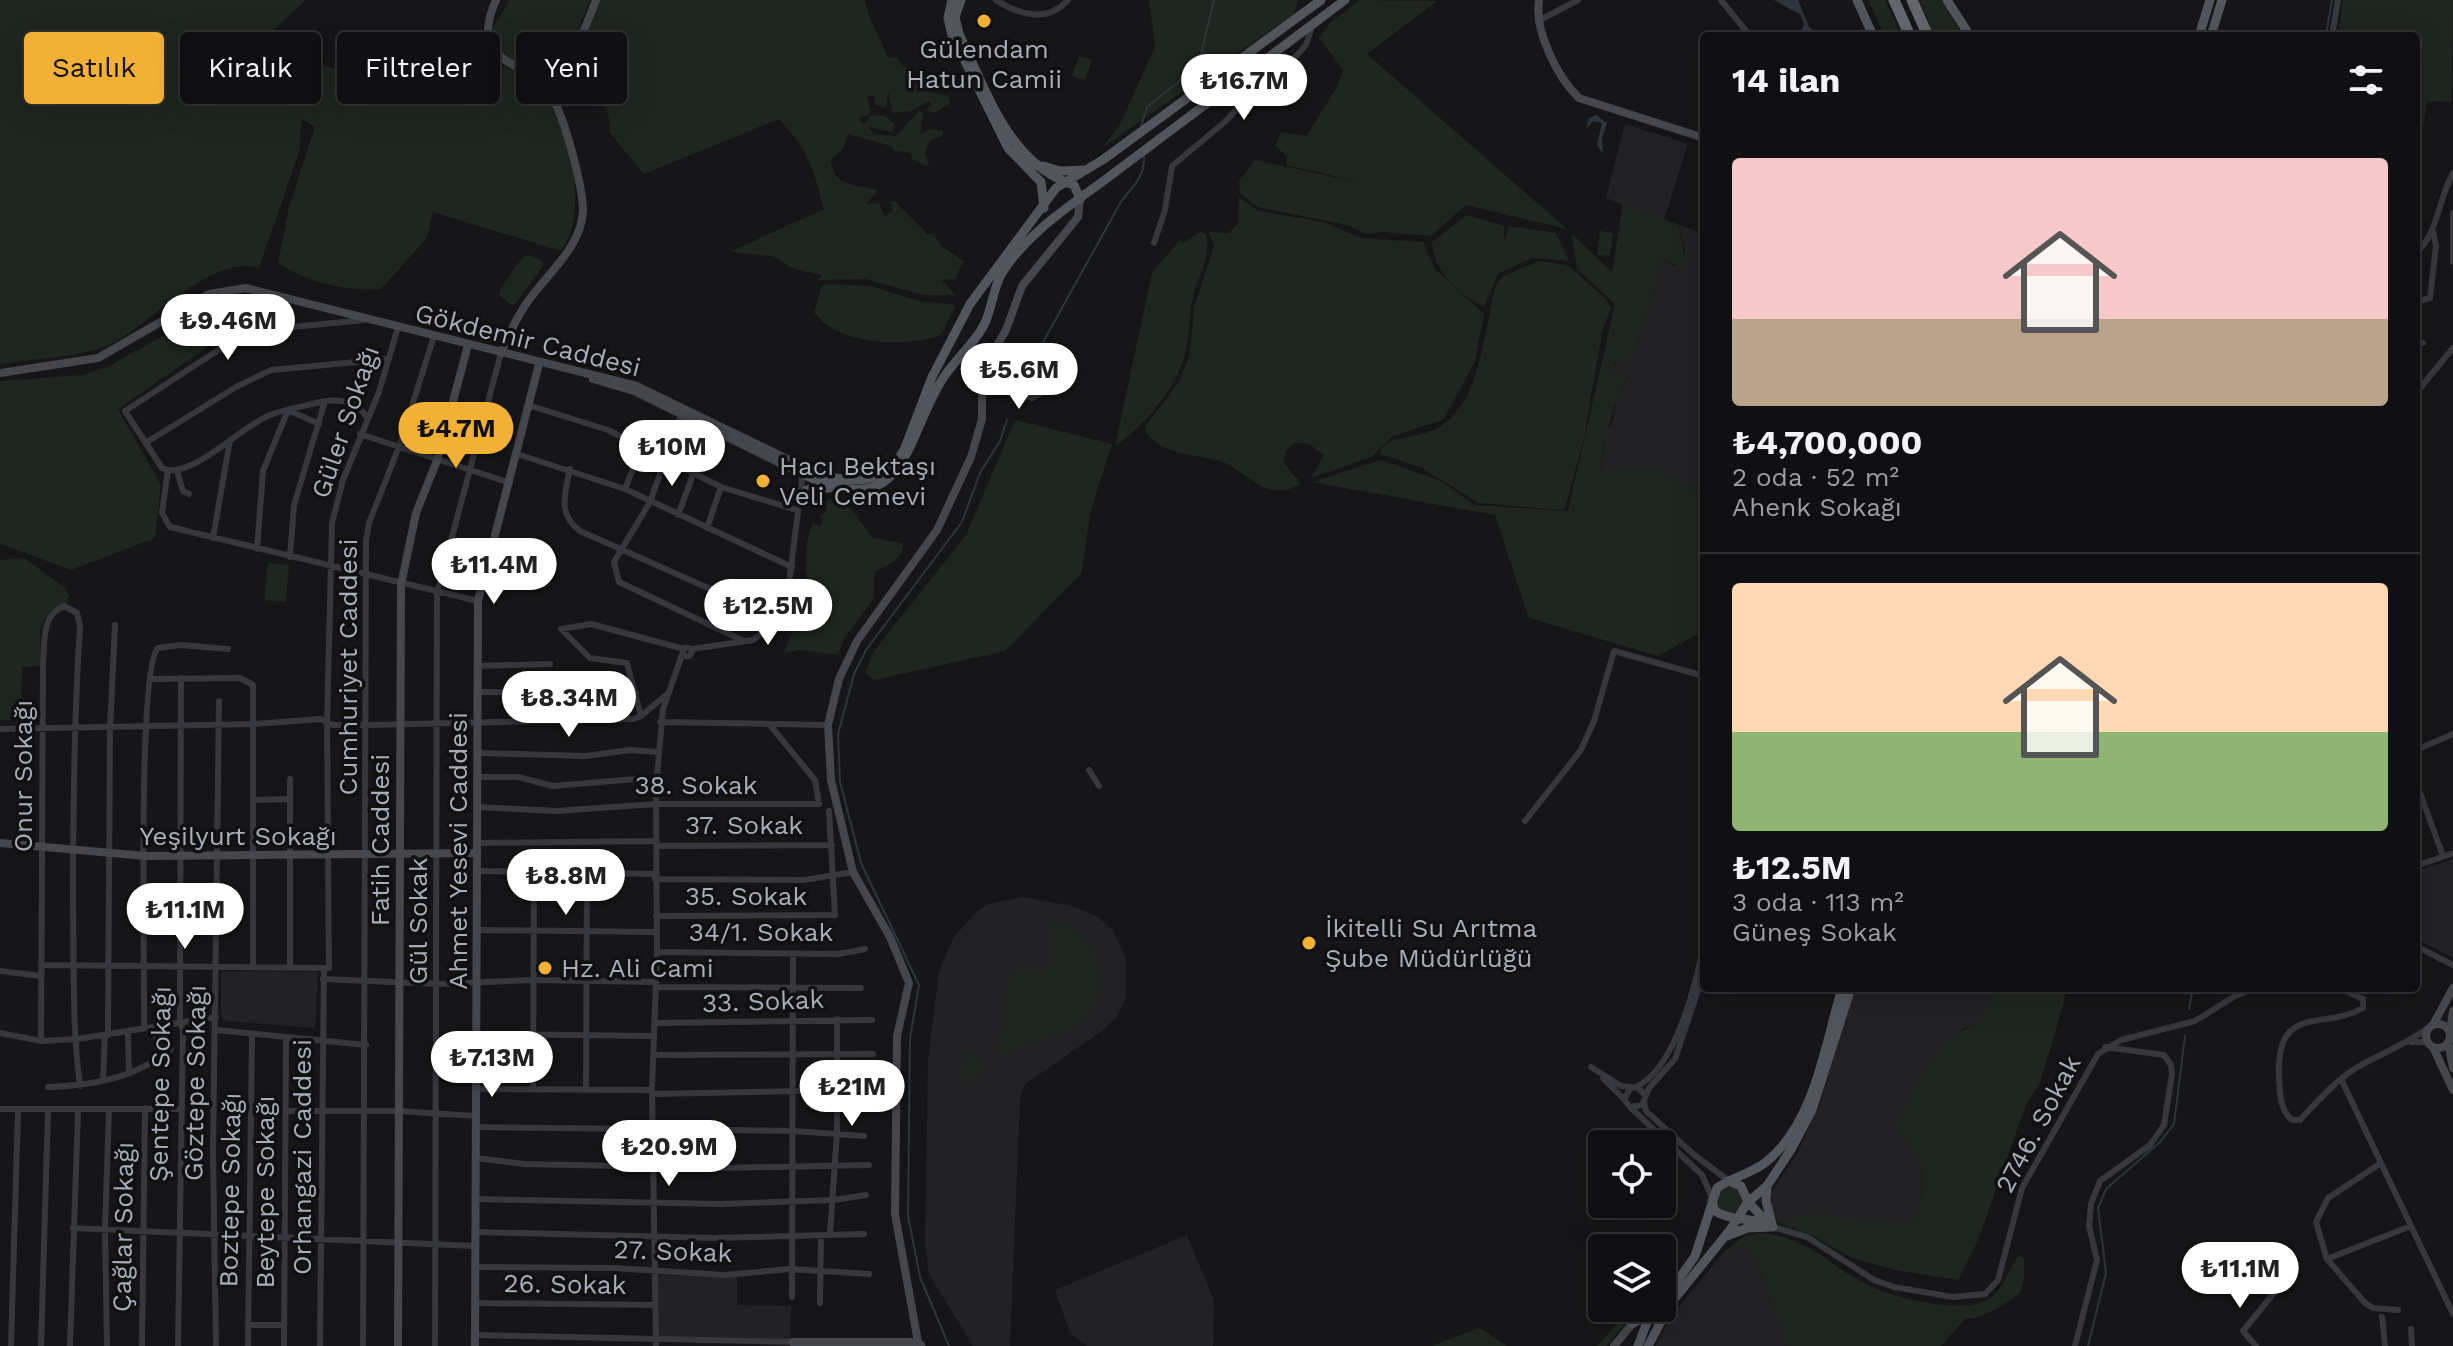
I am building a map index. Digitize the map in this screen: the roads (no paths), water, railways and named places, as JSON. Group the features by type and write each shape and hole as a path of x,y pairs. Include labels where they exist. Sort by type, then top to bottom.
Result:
{"highway":[{"path":"1894,0 1908,32"},
{"path":"1912,0 1926,32"}],"main road":[{"path":"496,0 488,30 497,53 516,70"},
{"path":"582,32 596,0"},
{"path":"793,1344 920,1344 895,1214 897,1036 909,983 890,937 853,872 831,780 828,725 839,679 857,641 937,530 971,457 982,419 982,371 1006,330 1022,286 1079,215 1077,187 1033,166 1008,148 952,35 948,18 952,0"},
{"path":"961,0 955,17 959,34 1011,138 1054,191 1058,202 1073,214 1073,223"},
{"path":"803,471 852,482 872,478 892,466 904,450 956,329 986,280 1054,191 1104,159 1321,0"},
{"path":"798,495 807,490 871,486 900,468 940,382 972,346 983,326 1002,273 1031,238 1067,207 1345,0"},
{"path":"1539,0 1538,21 1566,83 1579,98 1700,137"},
{"path":"1857,0 1871,32"},
{"path":"1947,0 1967,32"},
{"path":"2200,32 2210,0"},
{"path":"2212,32 2222,0"},
{"path":"501,353 526,304 574,243 581,221 583,209 575,160 553,104"},
{"path":"1033,166 1061,171 1087,169"},
{"path":"1033,166 1043,189 1044,208"},
{"name":"Gökdemir Caddesi","path":"0,373 98,358 209,294 235,287 637,386 682,412 803,471"},
{"path":"956,329 956,342 964,346 970,344 983,326"},
{"name":"Fatih Caddesi","path":"398,1346 401,585 416,513 438,458 468,345"},
{"name":"Ahmet Yesevi Caddesi","path":"475,1346 478,601 531,406 539,364"},
{"path":"803,471 836,488"},
{"name":"Yeşilyurt Sokağı","path":"0,843 145,856 367,857 476,848"},
{"path":"2453,988 2448,1042 2453,1068"},
{"path":"1676,1284 1702,1240 1717,1188 1768,1161 1791,1133 1814,1082 1841,992"},
{"path":"1676,1290 1725,1236 1748,1202 1767,1186 1812,1110 1850,992"},
{"path":"2450,1007 2430,1026 2430,1045 2453,1090"},
{"path":"2430,1026 2443,1024 2449,1032"},
{"path":"2430,1045 2442,1047 2448,1042"},
{"path":"1729,1181 1741,1186 1748,1202 1773,1227"},
{"path":"1767,1186 1767,1212 1773,1227"},
{"path":"1712,1200 1720,1214 1759,1219 1773,1227"},
{"path":"1725,1236 1755,1227 1773,1227"},
{"path":"1676,1280 1682,1275"},
{"path":"1614,1346 1635,1322"},
{"path":"1638,1346 1649,1322"},
{"path":"1648,1346 1656,1322"},
{"path":"1632,1324 1638,1323 1644,1329"}],"street":[{"path":"996,0 1020,12 1041,15 1055,11 1068,0"},
{"path":"1154,243 1165,210 1164,195 1172,166 1227,120 1267,75 1296,56 1306,45 1318,15 1339,0"},
{"path":"1538,21 1578,0"},
{"path":"1721,0 1747,32"},
{"path":"2333,32 2338,0"},
{"path":"2420,301 2430,298 2436,246 2433,231 2442,192 2453,173"},
{"path":"2453,213 2453,262"},
{"path":"2420,248 2433,231"},
{"name":"Gökdemir Caddesi","path":"168,470 162,468 125,411 226,345 262,330 318,322 370,320"},
{"name":"Güler Sokağı","path":"327,722 332,523 398,327"},
{"name":"Cumhuriyet Caddesi","path":"363,1346 367,857 365,575 369,523 400,444 434,336"},
{"path":"2420,388 2453,348"},
{"name":"Gül Sokak","path":"435,1346 437,593 501,353"},
{"path":"147,442 236,387 271,370 389,359"},
{"path":"980,382 1032,398 1052,387"},
{"path":"367,417 358,405 325,401 271,415 177,471 168,470 164,521 170,527 213,538 478,601"},
{"path":"290,557 294,505 325,401"},
{"path":"531,406 608,430 721,487 797,510"},
{"path":"288,410 319,424"},
{"path":"257,549 263,471 288,410"},
{"path":"682,412 650,502 614,562 619,582 744,641"},
{"path":"360,434 400,444 471,472 510,483"},
{"path":"213,538 230,440"},
{"path":"625,489 642,445"},
{"path":"517,454 625,489 792,567"},
{"path":"570,469 564,496 569,523 780,620"},
{"path":"177,471 183,491 189,494"},
{"path":"641,716 627,663 590,658 561,629 591,624 687,651 753,640 785,616 803,471"},
{"path":"678,515 694,472"},
{"path":"707,528 721,487"},
{"name":"Onur Sokağı","path":"41,1041 47,622 50,615 64,606 77,613 80,626 74,729"},
{"path":"103,1079 107,1035 110,729 115,625"},
{"path":"144,1028 145,726 151,658 158,648 181,645 228,649"},
{"path":"656,1343 653,1055 657,952 656,787 660,722 666,694 687,651"},
{"path":"1525,821 1581,750 1594,721 1614,651 1700,675"},
{"path":"478,666 550,664"},
{"name":"Şentepe Sokağı","path":"178,1346 183,1031 180,1021 181,678"},
{"path":"150,679 240,678 253,685 253,967"},
{"path":"479,692 636,693"},
{"path":"0,729 110,729 321,719 367,725 479,720 593,720 641,716 666,694"},
{"name":"Göztepe Sokağı","path":"216,1346 213,1231 219,701"},
{"path":"663,709 675,720"},
{"name":"Orhangazi Caddesi","path":"320,1346 327,722"},
{"path":"660,722 828,725"},
{"name":"38. Sokak","path":"477,807 556,811 656,804 819,804 815,780 769,724"},
{"path":"74,729 74,965 80,1086"},
{"path":"2420,748 2453,734"},
{"path":"478,753 586,756 630,750 658,752"},
{"path":"1089,770 1099,786"},
{"path":"478,777 518,777 553,786 626,778 656,787"},
{"path":"290,779 290,967"},
{"path":"2420,793 2443,856"},
{"path":"253,800 289,799"},
{"path":"829,811 832,876"},
{"name":"37. Sokak","path":"476,848 656,844 832,845"},
{"path":"2420,865 2453,853"},
{"path":"477,871 804,880 853,872"},
{"path":"533,1089 534,872"},
{"path":"586,1090 587,873"},
{"name":"35. Sokak","path":"656,916 835,915 832,876"},
{"name":"35. Sokak","path":"476,930 655,932"},
{"path":"2420,948 2453,965"},
{"name":"34/1. Sokak","path":"657,952 793,954 865,949"},
{"path":"792,1297 793,954"},
{"path":"1700,956 1669,1056 1647,1081 1633,1087 1621,1086 1591,1067 1702,1175 1712,1200"},
{"path":"42,965 326,968"},
{"path":"0,971 41,976"},
{"path":"323,979 438,984 533,980 861,988"},
{"path":"1630,1107 1640,1107 1675,1059 1700,984"},
{"name":"2746. Sokak","path":"1773,1227 1807,1237 1874,1280 1894,1287 1953,1297 1985,1294 1998,1280 2022,1188 2093,1062 2105,1047 2121,1040 2177,1028 2247,992"},
{"path":"2348,992 2363,999 2363,1008 2306,1021 2297,1026 2284,1042 2279,1090 2287,1117 2300,1120 2341,1079 2408,1043 2430,1026"},
{"path":"0,1033 41,1041 77,1039 216,1017"},
{"path":"830,1234 837,1132 837,1019"},
{"name":"33. Sokak","path":"655,1023 872,1020"},
{"path":"155,1026 158,1058"},
{"path":"217,1030 322,1043 366,1045"},
{"path":"128,1032 129,1073"},
{"path":"477,1034 654,1036"},
{"name":"Boztepe Sokağı","path":"248,1346 252,1035"},
{"name":"Beytepe Sokağı","path":"284,1346 286,1039"},
{"path":"2408,1043 2430,1045"},
{"path":"2075,1346 2097,1260 2089,1226 2100,1181 2150,1145 2164,1125 2172,1074 2171,1065 2164,1055 2105,1047"},
{"path":"48,1087 80,1086 129,1073 171,1049"},
{"path":"653,1055 792,1057 873,1054"},
{"path":"2341,1079 2453,1314"},
{"path":"1633,1087 1645,1099 1646,1111 1692,1153 1729,1181"},
{"path":"1624,1099 1633,1087"},
{"path":"477,1089 653,1092 856,1090"},
{"name":"Çağlar Sokağı","path":"142,1346 141,1229 145,1108"},
{"path":"0,1109 181,1109"},
{"path":"107,1346 105,1228 109,1110"},
{"path":"11,1346 18,1111"},
{"path":"41,1346 48,1111"},
{"path":"70,1346 78,1111"},
{"path":"285,1111 399,1111 476,1116"},
{"path":"476,1127 794,1131 864,1136"},
{"path":"476,1158 524,1164 869,1165"},
{"path":"2381,1163 2328,1198 2319,1210 2316,1222 2327,1259 2365,1303 2373,1308 2398,1310"},
{"path":"475,1199 654,1203 834,1200 866,1195"},
{"path":"2327,1259 2411,1226"},
{"path":"73,1228 213,1231 474,1246"},
{"path":"474,1232 654,1234 713,1238 864,1234"},
{"path":"820,1303 821,1236"},
{"name":"27. Sokak","path":"474,1267 725,1275 790,1269 869,1274"},
{"path":"2256,1346 2243,1331 2287,1277"},
{"path":"2445,1294 2453,1286"},
{"name":"26. Sokak","path":"475,1303 655,1305"},
{"path":"2382,1317 2385,1346"},
{"path":"248,1325 284,1325"},
{"path":"2411,1329 2412,1346"},
{"path":"475,1335 656,1343 793,1344"}],"waterway":[{"path":"1140,130 1147,107 1198,66 1214,0"},
{"path":"2327,32 2332,0"},
{"path":"1023,378 1122,200 1138,180 1144,156"},
{"path":"949,1346 920,1277 908,1216 910,1038 919,985 861,863 840,782 838,734 854,674 866,650 962,522 980,473 1000,441 1007,420"},
{"path":"2189,1009 2192,992"},
{"path":"2088,1346 2106,1273 2098,1208 2106,1189 2160,1142 2174,1124 2185,1036"}],"place":[{"name":"Gülendam Hatun Camii","path":"984,21"},
{"name":"Hacı Bektaşı Veli Cemevi","path":"763,481"},
{"name":"İkitelli Su Arıtma Şube Müdürlüğü","path":"1309,943"},
{"name":"Hz. Ali Cami","path":"545,968"}]}
